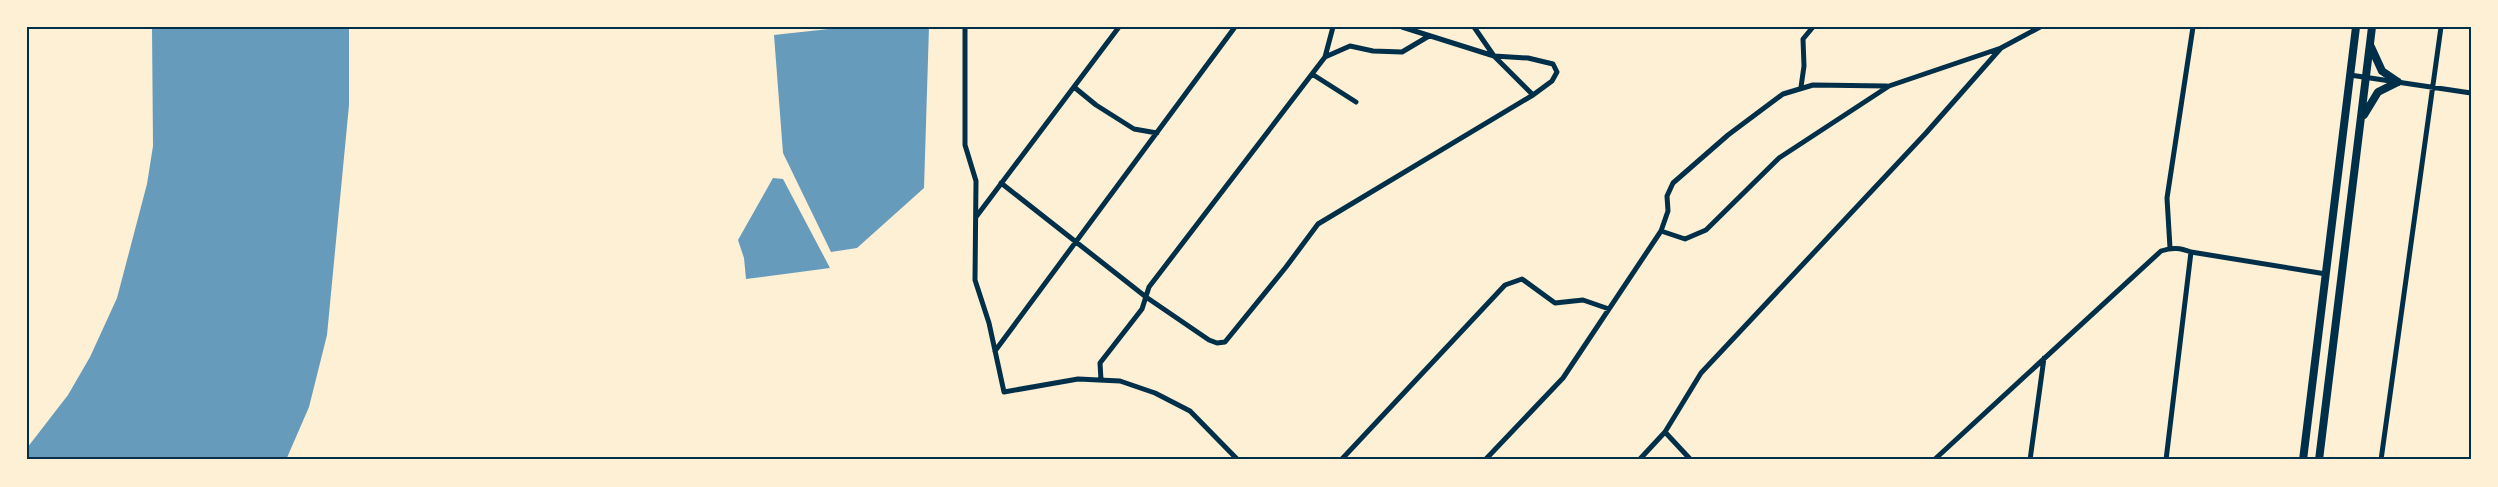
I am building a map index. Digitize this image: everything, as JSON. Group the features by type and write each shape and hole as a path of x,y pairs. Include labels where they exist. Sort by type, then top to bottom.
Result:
{"main road":[{"path":"2303,460 2356,27"},
{"path":"2319,460 2372,27"},
{"path":"2361,121 2378,92 2398,82 2382,71 2370,45"}],"street":[{"path":"965,27 965,144 976,181 975,280 1004,392 1078,379 1120,381 1155,393 1190,411 1238,460"},
{"path":"975,219 1119,27"},
{"path":"995,351 1235,27"},
{"path":"1101,380 1100,363 1142,309 1149,287 1325,57 1333,27"},
{"path":"1001,183 1146,297 1209,340 1217,343 1225,342 1318,224 1533,95 1552,81 1557,72 1553,64 1528,58 1494,56 1430,36 1416,29 1402,27"},
{"path":"1474,27 1494,56 1533,95"},
{"path":"1801,87 1804,66 1803,39 1813,27"},
{"path":"1661,231 1685,239 1706,230 1779,158 1889,86 2001,48 2040,27"},
{"path":"2170,248 2166,198 2193,27"},
{"path":"2382,460 2441,27"},
{"path":"1325,57 1350,46 1372,51 1402,52 1430,36"},
{"path":"1639,460 1665,432 1701,373 1926,133 2001,48"},
{"path":"1312,74 1356,102"},
{"path":"2350,75 2471,93"},
{"path":"1485,460 1563,378 1661,231 1668,212 1667,196 1673,183 1728,135 1783,94 1814,85 1889,86"},
{"path":"1074,87 1096,105 1134,129 1157,133"},
{"path":"1934,460 2154,255 2170,248 2326,274"},
{"path":"2166,460 2191,252"},
{"path":"1341,460 1505,285 1522,279 1555,303 1583,300 1608,309"},
{"path":"2030,460 2044,358"},
{"path":"1665,432 1691,460"}],"water":[{"path":"152,27 349,27 349,105 327,335 309,407 286,460 27,460 27,448 68,395 90,357 117,298 147,184 153,146"},
{"path":"847,27 929,27 924,188 857,248 831,252 783,153 774,35"},
{"path":"773,178 783,179 830,268 746,279 744,258 738,240"}]}
